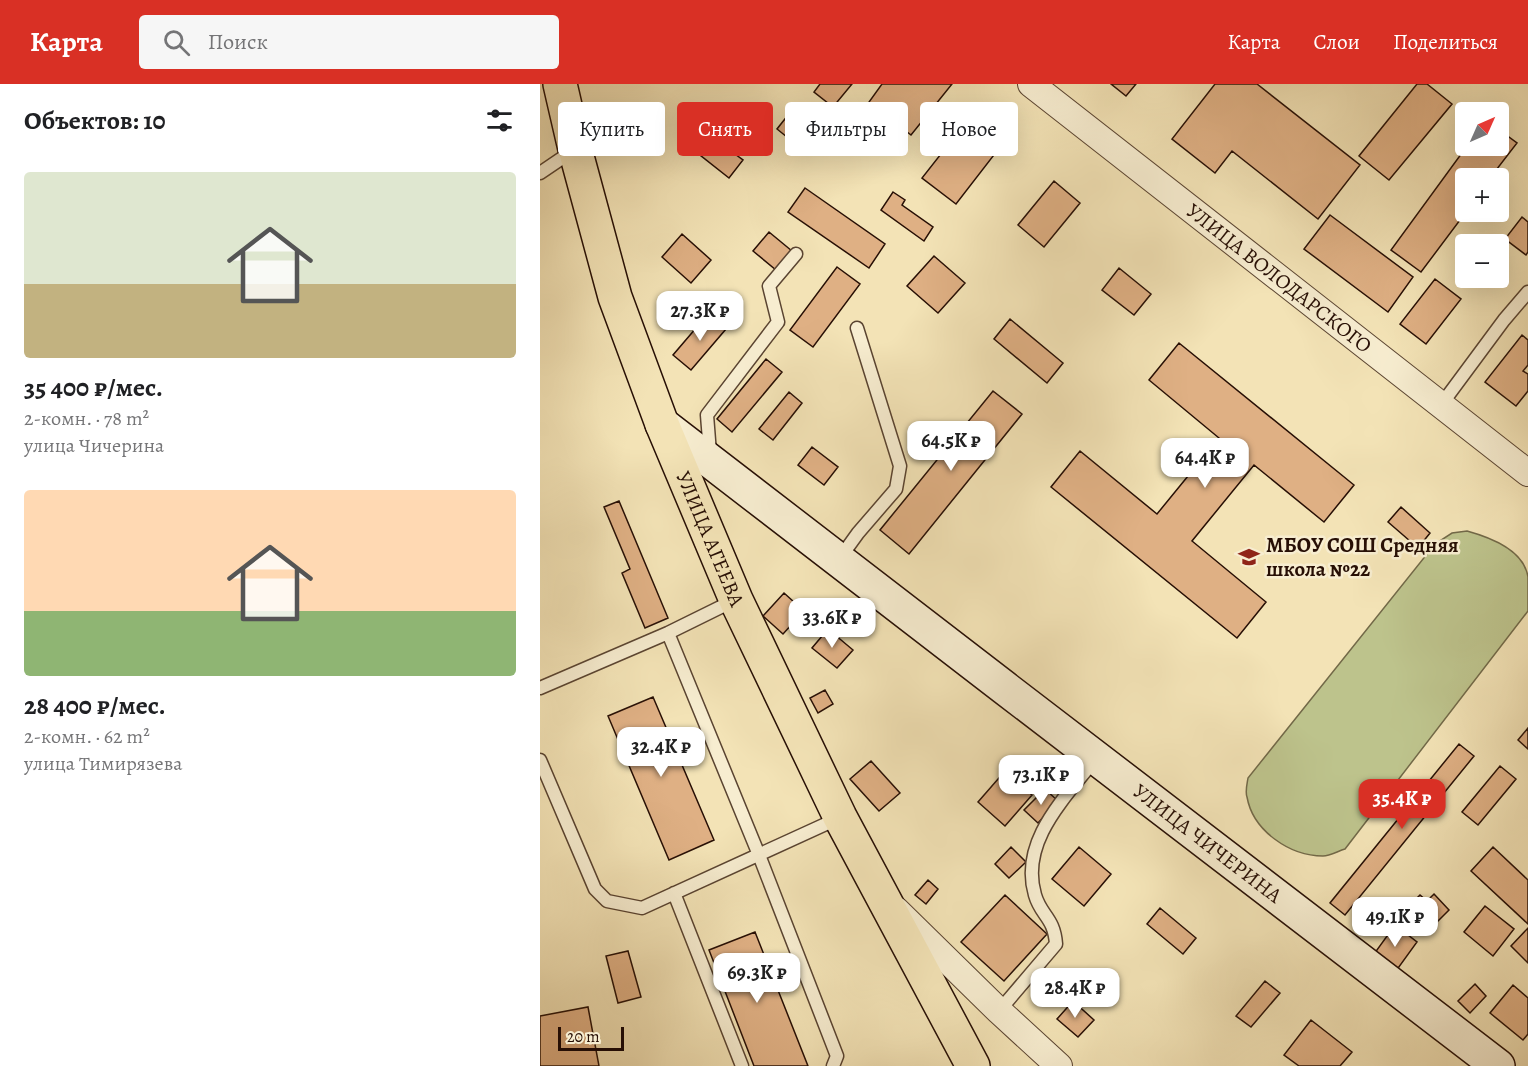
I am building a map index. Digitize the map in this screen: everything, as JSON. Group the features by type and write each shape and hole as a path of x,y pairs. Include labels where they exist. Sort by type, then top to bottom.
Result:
{"highway":[{"name":"УЛИЦА АГЕЕВА","path":"560,84 564,102"},
{"name":"УЛИЦА АГЕЕВА","path":"576,156 615,297 662,424 736,600 840,817 973,1066"}],"main road":[{"name":"УЛИЦА ЧИЧЕРИНА","path":"662,424 837,562 1096,757 1498,1066"}],"street":[{"name":"УЛИЦА ВОЛОДАРСКОГО","path":"1031,84 1528,473"},
{"path":"881,894 999,1011 1059,1066"}],"lane":[{"path":"540,173 564,156"},
{"path":"712,463 709,449 708,415 778,322 769,286 796,254"},
{"path":"1441,405 1504,320 1528,292"},
{"path":"837,562 858,533 896,489 899,478 900,466 857,328"},
{"path":"540,688 668,633 736,600"},
{"path":"668,633 759,855 837,1056 833,1066"},
{"path":"999,1011 1056,944 1055,930 1048,916 1038,904 1034,893 1030,869 1045,825 1096,757"},
{"path":"540,760 595,889 607,901 642,908 840,817"},
{"path":"674,893 742,1066"}],"green space":[{"path":"1467,531 1495,541 1520,559 1528,577 1528,611 1345,849 1323,856 1298,852 1286,846 1265,831 1257,821 1246,795 1248,778 1435,544 1452,533"}],"building":[{"path":"820,84 852,84 837,102 827,102 814,92"},
{"path":"882,84 952,84 938,102 920,102 920,124 911,135 908,133 908,102 869,102"},
{"path":"1111,84 1136,84 1126,96"},
{"path":"1215,84 1257,84 1360,165 1318,219 1232,151 1215,173 1172,139"},
{"path":"1417,84 1427,84 1452,104 1389,180 1359,156"},
{"path":"785,119 785,135 777,129"},
{"path":"1509,137 1517,143 1509,153"},
{"path":"701,156 738,156 743,160 729,178"},
{"path":"939,156 993,156 956,204 922,178"},
{"path":"1460,156 1507,156 1498,168 1455,168 1455,222 1458,222 1421,272 1391,250"},
{"path":"1054,181 1080,203 1044,247 1018,225"},
{"path":"805,188 885,244 869,268 788,212"},
{"path":"893,192 905,200 902,205 933,227 924,241 881,210"},
{"path":"1330,215 1413,277 1388,312 1304,249"},
{"path":"1522,217 1528,222 1528,252 1526,255 1509,242 1509,234"},
{"path":"769,232 792,251 776,270 753,251"},
{"path":"682,234 711,260 691,283 662,257"},
{"path":"934,256 965,283 938,313 907,286"},
{"path":"837,267 860,284 813,347 790,330"},
{"path":"1119,268 1151,294 1134,315 1102,290"},
{"path":"1435,279 1461,299 1426,344 1400,324"},
{"path":"708,314 726,329 691,370 673,355"},
{"path":"1010,319 1063,363 1047,383 994,339"},
{"path":"1522,335 1528,340 1528,365 1523,371 1528,374 1528,391 1516,406 1485,382"},
{"path":"1179,343 1354,485 1324,522 1254,465 1192,541 1266,602 1237,638 1051,487 1080,451 1157,514 1219,438 1149,380"},
{"path":"766,359 782,372 732,432 717,419"},
{"path":"993,391 1022,414 909,554 880,530"},
{"path":"789,392 802,403 773,440 759,429"},
{"path":"812,447 838,467 824,485 798,465"},
{"path":"619,501 668,618 645,628 622,573 630,569 604,507"},
{"path":"1401,507 1430,533 1418,548 1388,522"},
{"path":"784,593 804,611 783,634 763,616"},
{"path":"828,629 853,650 837,668 812,648"},
{"path":"825,690 833,704 818,713 810,698"},
{"path":"653,697 714,840 669,860 608,716"},
{"path":"1528,728 1528,749 1518,740"},
{"path":"1459,744 1474,756 1345,915 1330,903"},
{"path":"871,761 900,793 879,811 850,779"},
{"path":"1500,766 1516,779 1478,825 1462,812"},
{"path":"1005,771 1032,795 1005,826 978,802"},
{"path":"1045,789 1058,801 1038,823 1024,810"},
{"path":"1011,847 1026,862 1009,878 995,864"},
{"path":"1079,847 1111,874 1084,906 1052,879"},
{"path":"1493,847 1528,880 1528,924 1471,871"},
{"path":"928,880 938,889 926,904 915,895"},
{"path":"1434,894 1449,910 1430,929 1408,907 1420,895 1427,901"},
{"path":"1005,895 1047,934 1004,981 961,942"},
{"path":"1485,906 1514,929 1493,956 1464,932"},
{"path":"1160,908 1196,938 1183,954 1147,924"},
{"path":"1395,925 1417,942 1396,971 1374,954"},
{"path":"1528,928 1528,963 1511,946"},
{"path":"755,932 808,1066 754,1066 709,950"},
{"path":"628,951 641,997 618,1003 606,956"},
{"path":"1265,981 1280,993 1251,1027 1236,1016"},
{"path":"1475,984 1486,996 1470,1013 1458,1001"},
{"path":"1513,985 1528,998 1528,1034 1523,1040 1490,1013"},
{"path":"1073,1001 1094,1020 1078,1037 1057,1019"},
{"path":"588,1007 599,1066 540,1066 540,1016"},
{"path":"1311,1020 1352,1052 1340,1066 1299,1066 1284,1055"}],"place":[{"name":"МБОУ СОШ Средняя школа №22","path":"1249,557"}]}
